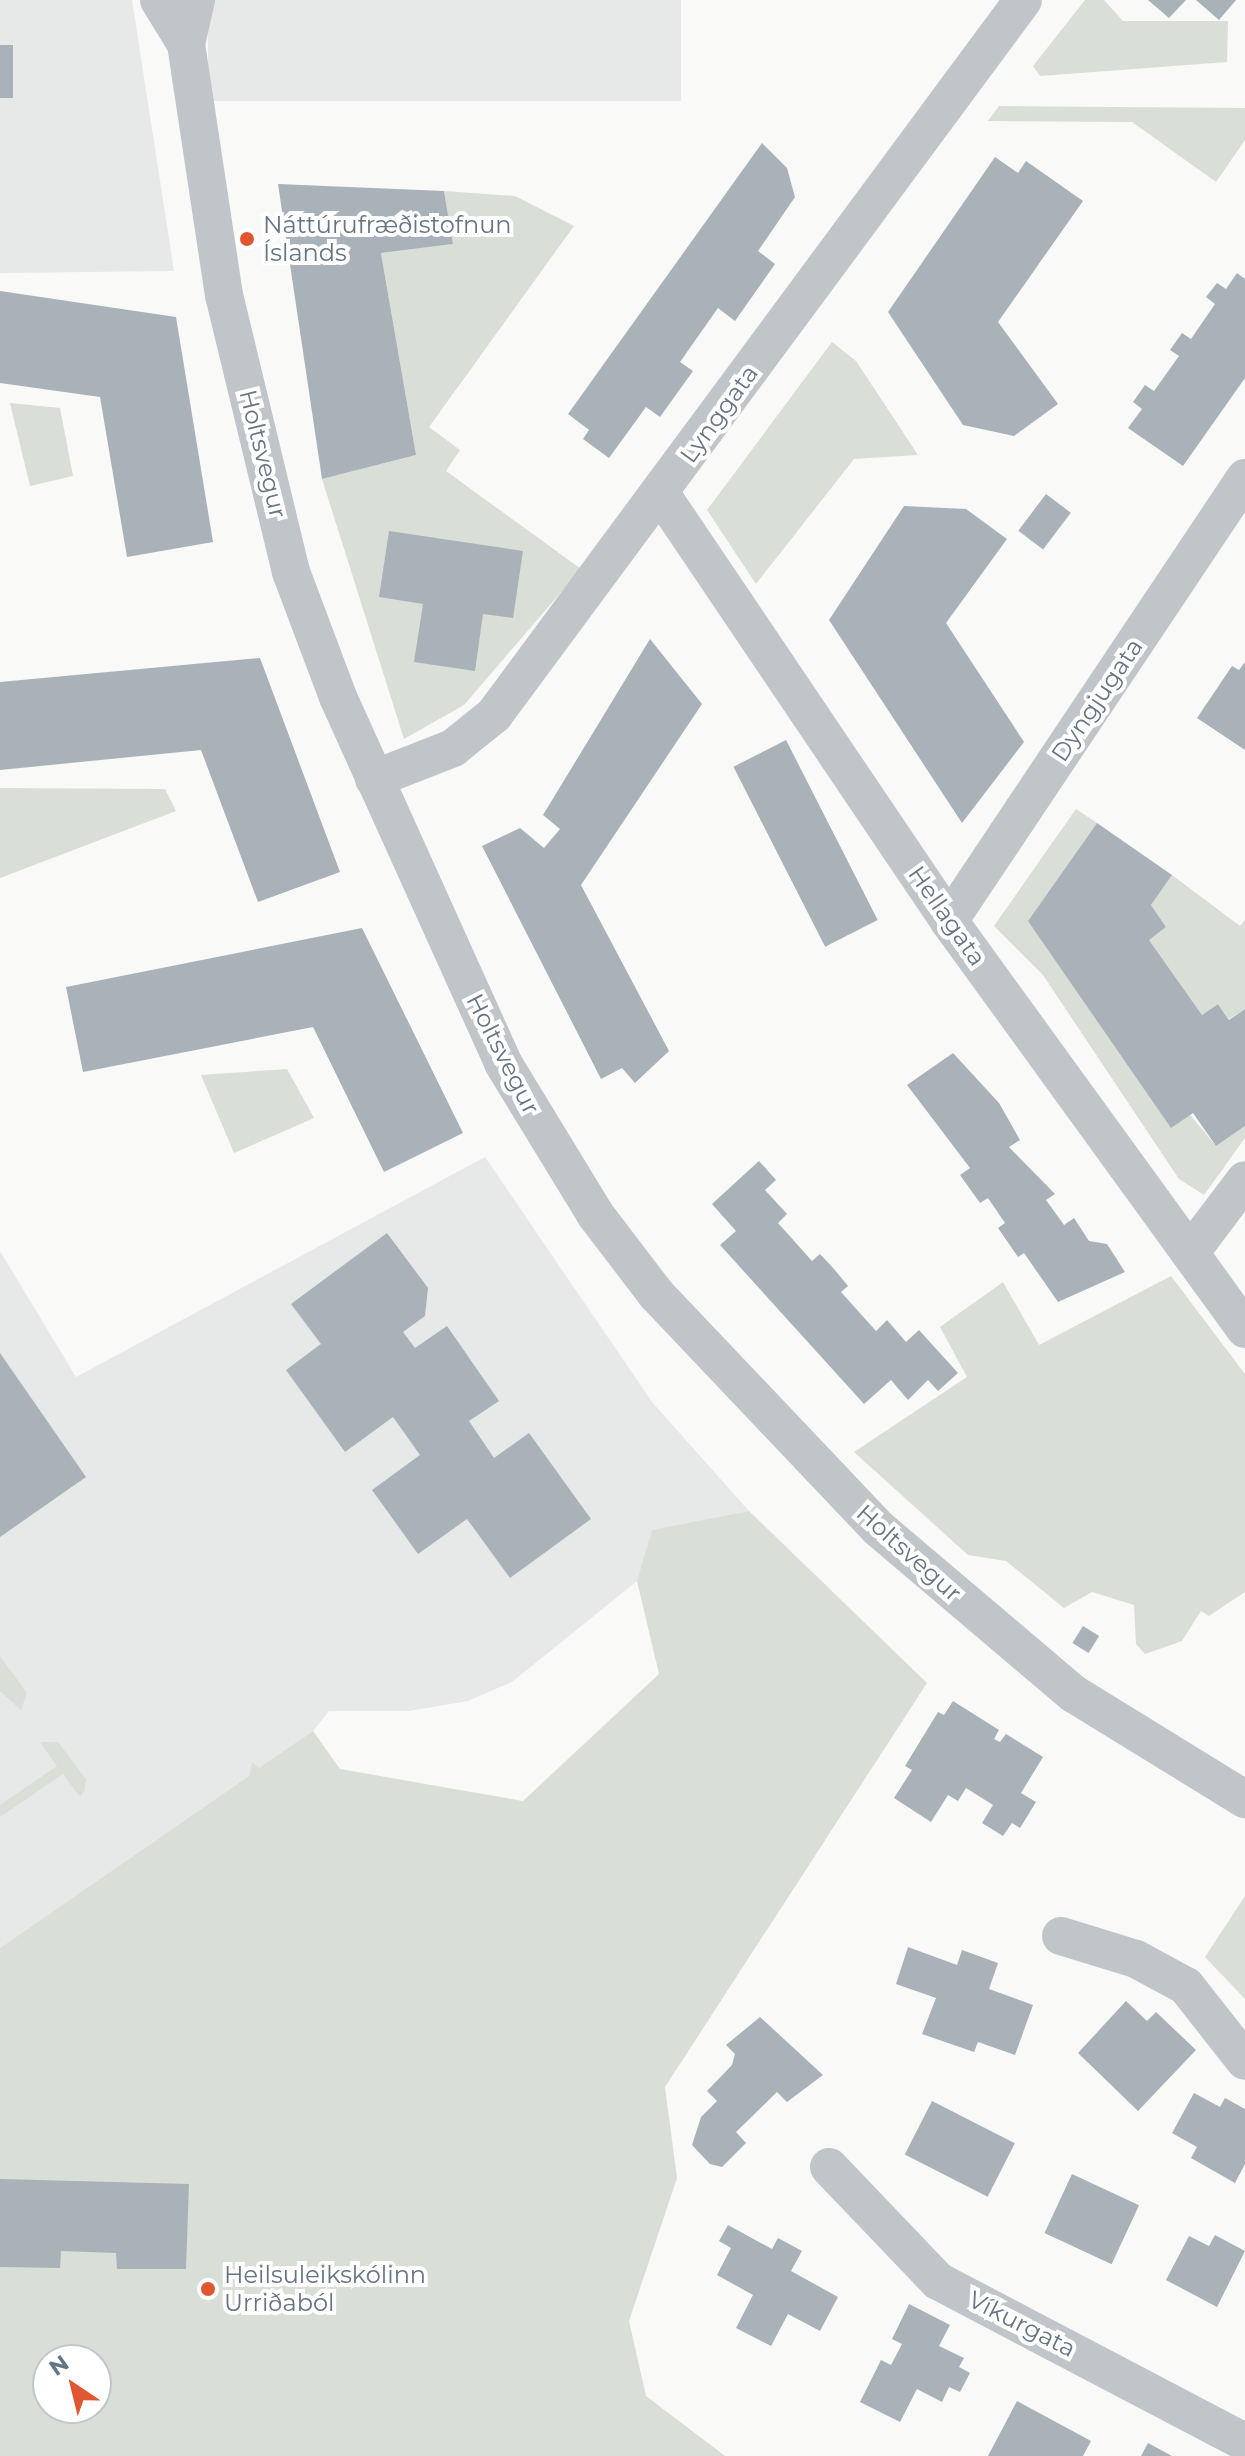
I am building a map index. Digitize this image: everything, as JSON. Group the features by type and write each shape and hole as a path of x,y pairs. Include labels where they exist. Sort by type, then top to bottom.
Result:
{"street":[{"name":"Holtsvegur","path":"159,0 186,44"},
{"name":"Holtsvegur","path":"196,0 186,44 224,295 291,572 374,779 503,1063 595,1214 656,1294 894,1543 1074,1694 1245,1799"},
{"name":"Lynggata","path":"374,779 453,748 494,715 661,494 1023,0"},
{"name":"Dyngjugata","path":"949,921 1245,478"},
{"name":"Hellagata","path":"661,494 949,921 1245,1329"},
{"path":"1190,1253 1245,1180"},
{"path":"1061,1936 1136,1959 1186,1986 1245,2061"},
{"name":"Víkurgata","path":"829,2167 938,2281 1245,2442"}],"shaded area":[{"path":"0,0 132,0 174,271 0,273"},
{"path":"208,0 681,0 681,101 208,101"},
{"path":"1085,0 1104,0 1123,21 1228,21 1227,62 1040,76 1033,66"},
{"path":"999,106 1245,108 1245,140 1216,182 1132,122 988,121"},
{"path":"444,191 515,196 574,226 429,427 460,450 446,471 581,569 464,705 404,739 322,479 416,455 381,253 453,244"},
{"path":"832,342 856,361 918,455 854,459 756,584 707,510"},
{"path":"10,403 60,408 73,476 30,486"},
{"path":"0,788 165,789 176,811 0,878"},
{"path":"1076,809 1097,823 1028,921 1216,1146 1245,1126 1245,1138 1204,1195 1179,1179 1043,975 994,926"},
{"path":"1172,875 1240,926 1245,920 1245,1009 1229,1019 1218,1004 1202,1015 1149,940 1166,927 1151,905"},
{"path":"287,1069 314,1118 234,1153 201,1075"},
{"path":"485,1157 652,1402 749,1511 653,1530 637,1581 512,1682 468,1701 409,1711 329,1711 313,1731 0,1948 0,1251 76,1377"},
{"path":"1171,1276 1245,1374 1245,1592 1209,1616 1201,1611 1182,1641 1145,1654 1136,1644 1134,1605 1092,1592 1064,1608 1006,1561 968,1555 854,1452 967,1377 940,1327 1003,1282 1039,1345"},
{"path":"749,1511 927,1683 665,2087 677,2178 629,2321 646,2396 725,2456 0,2456 0,1948 250,1775 252,1762 259,1768 313,1731 340,1769 523,1801 659,1674 637,1581 652,1530"},
{"path":"0,1656 27,1693 21,1710 0,1691"},
{"path":"40,1742 58,1742 86,1779 84,1791 80,1797 63,1774 0,1817 0,1805 57,1766"},
{"path":"1245,1896 1245,1999 1205,1957"}],"building":[{"path":"1148,0 1186,0 1169,18"},
{"path":"1196,0 1236,0 1219,20"},
{"path":"0,45 13,45 13,98 0,98"},
{"path":"762,143 787,168 795,197 758,251 775,264 735,321 718,308 680,362 693,371 660,417 646,407 609,458 583,439 589,430 568,414"},
{"path":"995,157 1018,173 1026,161 1083,201 998,322 1058,404 1014,436 963,425 888,312"},
{"path":"278,184 444,191 453,244 381,253 416,455 322,479"},
{"path":"1237,273 1245,279 1245,378 1183,466 1128,428 1142,409 1133,402 1145,385 1154,391 1179,356 1170,350 1182,333 1191,339 1215,304 1206,297 1217,283 1226,289"},
{"path":"0,291 176,317 213,542 127,557 100,397 0,383"},
{"path":"1046,494 1071,513 1043,549 1018,531"},
{"path":"904,506 966,509 1007,539 946,623 1024,742 962,823 829,620"},
{"path":"389,531 523,551 513,618 483,614 475,671 414,662 423,604 379,597"},
{"path":"650,639 702,704 581,885 669,1051 635,1083 622,1068 601,1079 482,846 520,828 544,848 560,829 543,815"},
{"path":"260,658 340,872 258,902 201,750 0,770 0,682"},
{"path":"1245,662 1245,750 1197,718 1232,666 1239,670"},
{"path":"786,740 878,920 825,947 733,767"},
{"path":"1097,823 1172,875 1151,905 1166,927 1149,940 1202,1015 1218,1004 1229,1020 1245,1009 1245,1126 1216,1146 1193,1113 1171,1128 1028,921"},
{"path":"362,928 463,1133 384,1172 313,1027 83,1072 66,987"},
{"path":"953,1053 999,1103 1020,1140 1009,1147 1055,1194 1046,1200 1064,1225 1074,1218 1089,1241 1107,1244 1125,1272 1058,1302 1024,1253 1018,1257 998,1228 1005,1223 988,1198 980,1203 960,1175 970,1168 907,1085"},
{"path":"759,1161 776,1180 765,1190 787,1214 778,1223 812,1261 820,1254 834,1269 848,1286 841,1292 876,1331 887,1320 906,1342 919,1330 958,1373 938,1391 928,1380 908,1400 891,1380 864,1404 720,1245 736,1231 712,1204"},
{"path":"387,1233 428,1288 425,1316 403,1332 415,1348 447,1326 499,1401 469,1421 494,1458 529,1433 591,1519 510,1578 467,1519 418,1554 372,1490 420,1455 393,1417 345,1452 286,1370 321,1344 291,1304"},
{"path":"0,1353 86,1477 0,1537"},
{"path":"1083,1626 1099,1636 1089,1653 1072,1643"},
{"path":"953,1701 999,1730 994,1739 1000,1742 1006,1734 1043,1757 1021,1793 1036,1802 1020,1828 1012,1823 1003,1836 982,1823 993,1805 966,1788 958,1801 948,1795 931,1822 894,1798 912,1770 905,1766 938,1712 944,1715"},
{"path":"908,1947 957,1965 962,1950 998,1963 989,1989 1033,2005 1015,2055 978,2042 974,2052 922,2034 936,1998 896,1984"},
{"path":"1126,2001 1147,2021 1156,2012 1196,2050 1138,2111 1078,2053"},
{"path":"760,2017 823,2075 787,2102 777,2092 736,2132 746,2143 722,2167 710,2164 692,2145 701,2117 717,2101 707,2091 732,2065 735,2054 726,2045"},
{"path":"1194,2093 1220,2107 1225,2098 1245,2109 1245,2164 1235,2183 1191,2158 1197,2147 1172,2133"},
{"path":"932,2101 1015,2143 988,2197 905,2154"},
{"path":"1072,2174 1139,2205 1112,2264 1045,2233"},
{"path":"0,2179 189,2184 186,2269 117,2269 116,2253 61,2251 60,2268 0,2267"},
{"path":"728,2225 772,2249 778,2238 802,2251 791,2271 838,2297 820,2331 788,2314 771,2346 736,2328 753,2295 717,2275 731,2248 719,2241"},
{"path":"1215,2235 1245,2251 1217,2307 1166,2280 1189,2236 1209,2246"},
{"path":"909,2304 950,2325 939,2346 964,2358 959,2367 970,2373 960,2392 949,2387 942,2402 917,2389 900,2422 860,2402 881,2360 891,2365 902,2344 892,2339"},
{"path":"1017,2401 1091,2441 1083,2456 988,2456"},
{"path":"1148,2443 1172,2456 1141,2456"}],"place":[{"name":"Náttúrufræðistofnun Íslands","path":"247,239"},
{"name":"Heilsuleikskólinn Urriðaból","path":"208,2289"}]}
